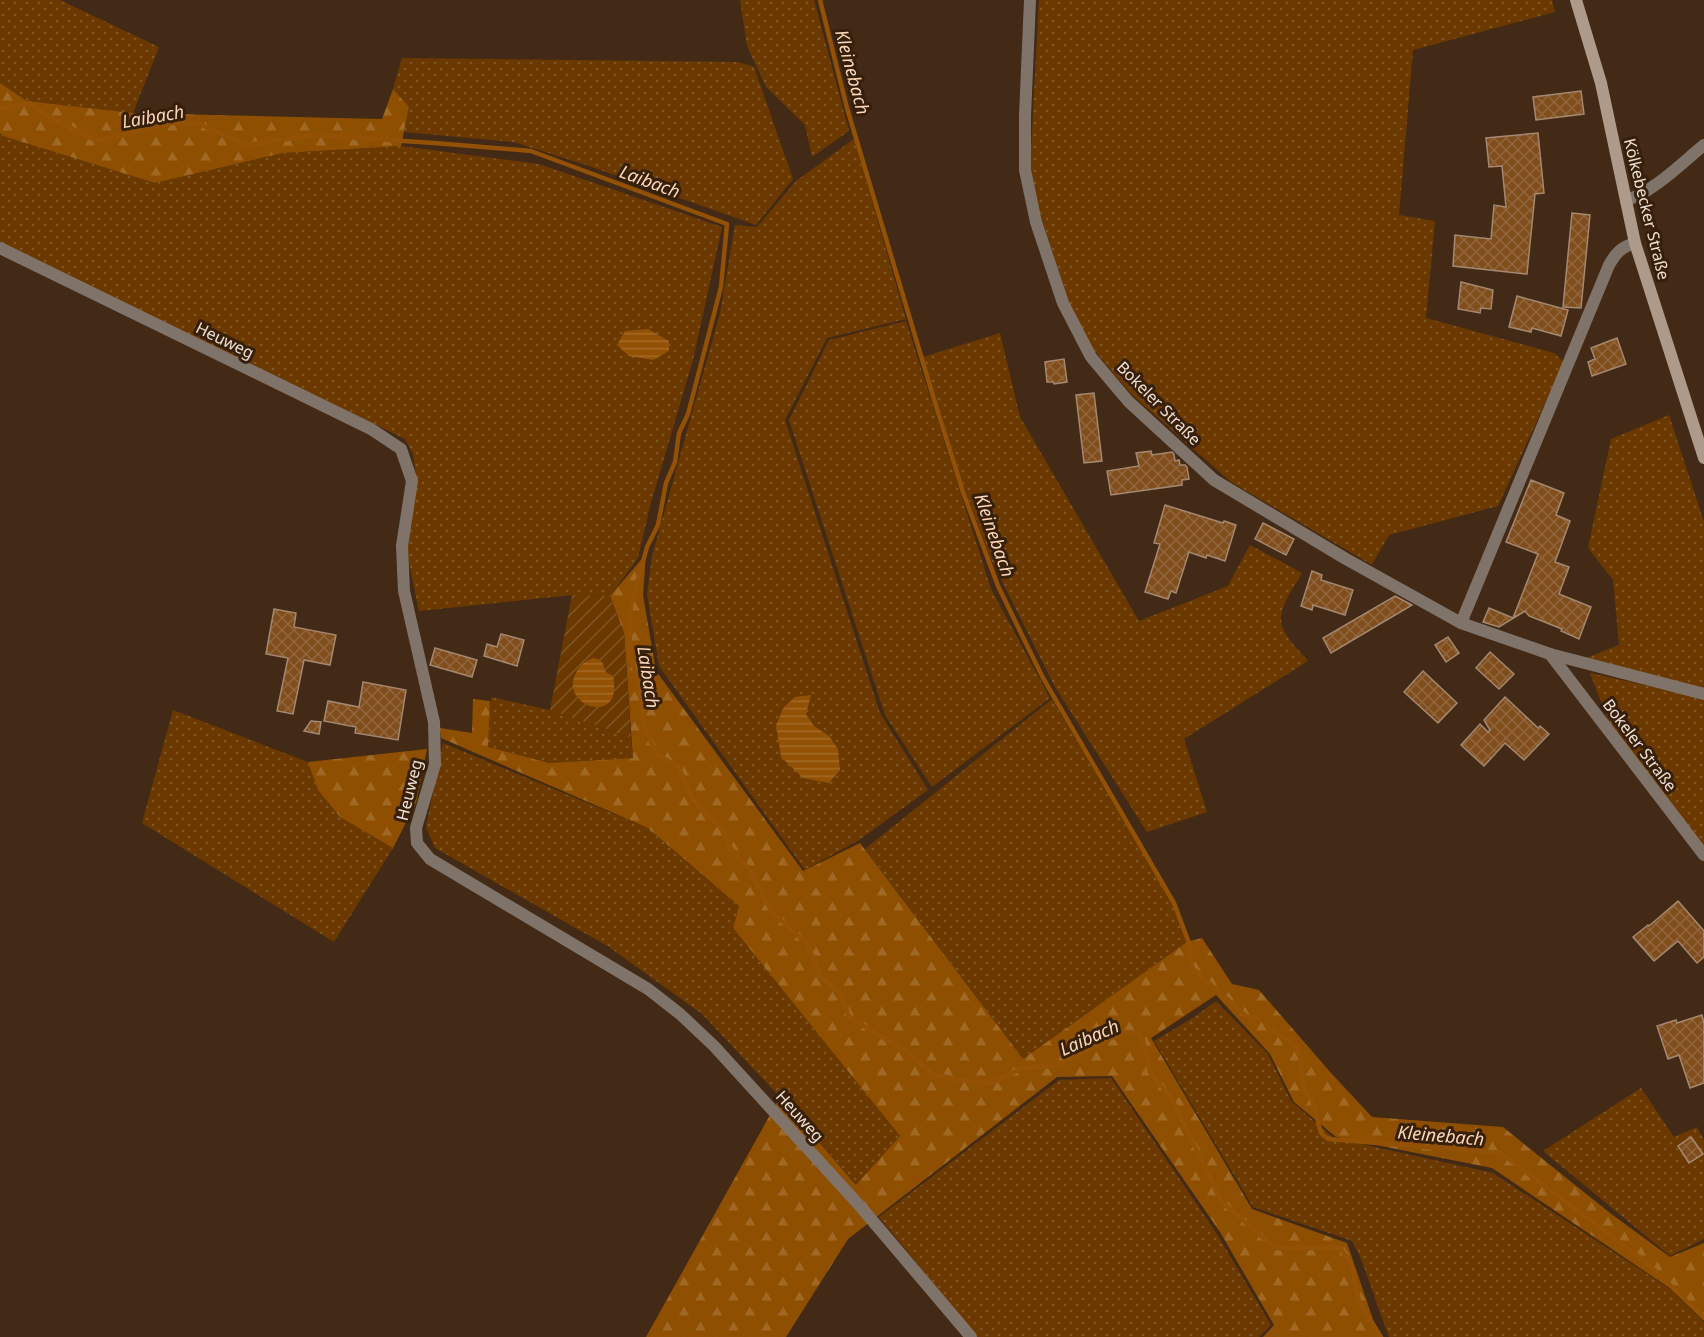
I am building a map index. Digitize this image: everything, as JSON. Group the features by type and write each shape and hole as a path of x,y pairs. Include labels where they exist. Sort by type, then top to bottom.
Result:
{"main road":[{"name":"Kölkebecker Straße","path":"1576,0 1601,83 1635,243 1704,458"}],"street":[{"name":"Bokeler Straße","path":"1030,0 1025,170 1036,222 1063,303 1091,357 1128,401 1214,480 1346,559 1461,623 1550,654 1704,694"},
{"path":"1626,200 1646,191 1704,144"},
{"path":"1461,623 1609,265 1623,247 1635,243"},
{"name":"Heuweg","path":"0,248 371,429 401,449 412,481 402,546 404,591 434,722 435,764 416,828 417,843 430,859 648,989 680,1014 714,1046 860,1206 971,1337"},
{"name":"Bokeler Straße","path":"1550,654 1704,855"}],"shaded area":[{"path":"0,0 60,0 159,47 133,113 27,101 0,83"},
{"path":"740,0 814,0 849,131 812,157 805,125 766,87 747,46"},
{"path":"1039,0 1552,0 1555,12 1413,50 1399,215 1435,221 1426,318 1554,353 1564,362 1498,506 1389,535 1372,565 1231,482 1131,394 1094,350 1068,300 1042,220 1030,168"},
{"path":"402,58 738,62 754,67 793,179 756,225 514,142 404,132 409,107 393,89"},
{"path":"0,133 6,137 155,183 283,153 401,146 539,164 722,227 693,360 650,506 638,558 610,596 572,595 419,611 407,553 416,474 413,454 405,439 0,242"},
{"path":"854,139 906,319 827,338 785,420 880,713 928,790 859,840 805,870 659,666 647,594 652,556 720,313 735,225 757,227 796,181"},
{"path":"906,321 991,589 1050,698 932,787 885,715 789,420 829,340"},
{"path":"648,329 669,341 669,351 653,360 629,356 617,345 625,331"},
{"path":"1000,333 1020,417 1139,621 1228,586 1250,545 1302,573 1287,598 1281,619 1287,636 1308,661 1184,739 1207,812 1147,832 1055,687 991,559 964,488 923,357"},
{"path":"1669,415 1704,522 1704,689 1586,658 1619,645 1613,580 1588,548 1611,439"},
{"path":"572,595 610,596 624,633 631,738 550,710"},
{"path":"593,658 601,661 606,672 613,676 614,692 609,702 601,707 583,702 576,695 573,685 579,668"},
{"path":"1590,673 1704,698 1704,847 1610,725"},
{"path":"811,695 806,714 814,726 829,736 838,749 840,770 829,783 803,778 781,757 776,725 784,707 795,697"},
{"path":"491,697 550,710 631,738 633,758 549,763 487,747"},
{"path":"1052,699 1173,905 1187,942 1023,1059 865,849"},
{"path":"173,710 308,762 318,790 340,817 393,848 334,942 142,823"},
{"path":"443,743 648,828 739,906 733,928 900,1136 857,1185 780,1097 702,1014 609,947 435,848 426,827"},
{"path":"1216,1001 1268,1054 1291,1101 1334,1138 1493,1173 1670,1289 1704,1322 1704,1337 1389,1337 1360,1256 1352,1241 1253,1207 1154,1041"},
{"path":"1111,1078 1217,1234 1271,1325 1259,1337 977,1337 879,1217 1059,1080"},
{"path":"1641,1088 1674,1137 1697,1127 1704,1140 1704,1239 1670,1256 1543,1151"}],"green space":[{"path":"0,83 27,101 133,113 382,119 393,89 409,107 401,146 283,153 155,183 6,137 0,133"},
{"path":"646,554 643,595 656,671 803,871 860,843 1023,1059 1187,942 1202,938 1232,984 1259,990 1372,1117 1503,1127 1610,1213 1670,1257 1704,1243 1704,1320 1671,1289 1492,1168 1336,1137 1294,1102 1270,1054 1216,995 1151,1038 1252,1209 1347,1243 1379,1337 1263,1337 1274,1325 1220,1232 1112,1076 1057,1077 848,1239 786,1337 646,1337 780,1097 856,1185 900,1136 733,928 739,906 648,828 441,738 440,728 472,733 473,699 490,701 488,747 549,763 633,758 624,633 610,596"},
{"path":"427,749 416,803 393,848 340,817 318,790 308,762"}],"building":[{"path":"1581,91 1584,114 1536,120 1533,97"},
{"path":"1538,133 1544,193 1535,194 1527,274 1453,266 1455,235 1491,239 1494,205 1506,207 1502,166 1489,167 1486,138"},
{"path":"1572,213 1590,215 1581,308 1563,307"},
{"path":"1461,282 1493,290 1491,309 1481,308 1480,313 1458,309"},
{"path":"1517,296 1568,310 1561,336 1532,328 1531,332 1509,327"},
{"path":"1617,338 1626,364 1592,376 1588,362 1595,359 1591,348"},
{"path":"1064,359 1067,382 1054,384 1047,382 1045,362"},
{"path":"1094,393 1102,461 1084,463 1076,395"},
{"path":"1151,451 1152,455 1172,452 1175,461 1179,460 1180,465 1187,467 1189,479 1182,480 1182,485 1111,495 1107,471 1139,466 1136,453"},
{"path":"1531,480 1564,493 1556,515 1570,521 1555,562 1569,567 1559,594 1591,607 1579,639 1561,631 1562,629 1529,616 1525,611 1499,627 1483,622 1489,608 1513,618 1538,554 1506,542"},
{"path":"1165,505 1236,525 1225,561 1189,552 1176,593 1171,591 1168,599 1145,592 1160,544 1154,543"},
{"path":"1263,523 1294,539 1286,555 1255,539"},
{"path":"1312,571 1322,575 1321,580 1353,590 1345,615 1313,605 1312,610 1301,606"},
{"path":"1395,596 1412,605 1331,653 1323,638"},
{"path":"274,609 296,613 294,627 336,635 330,665 304,660 293,714 277,711 288,658 266,654"},
{"path":"501,634 524,640 517,666 484,656 487,644 497,647"},
{"path":"1448,637 1459,653 1446,662 1435,645"},
{"path":"435,648 477,660 472,677 430,665"},
{"path":"1490,652 1514,674 1499,689 1476,668"},
{"path":"1423,671 1457,703 1438,723 1404,692"},
{"path":"363,682 406,690 398,740 355,733 356,727 324,721 328,701 359,707"},
{"path":"1505,697 1538,728 1540,726 1549,734 1524,760 1505,743 1484,766 1461,745 1480,724 1488,732 1490,730 1484,720"},
{"path":"311,721 321,722 319,734 304,731"},
{"path":"1678,901 1704,931 1704,957 1697,963 1678,941 1654,961 1633,937"},
{"path":"1702,1015 1704,1083 1690,1088 1679,1055 1668,1059 1657,1026 1676,1020 1677,1023"},
{"path":"1691,1137 1703,1154 1689,1163 1678,1146"}],"waterway":[{"name":"Kleinebach","path":"820,0 847,108 936,406 963,492 998,586 1043,678 1174,903 1189,943 1192,968 1246,1016 1258,1019"},
{"name":"Laibach","path":"0,109 30,103 47,116 97,141 171,123 197,123 247,145 313,135 531,151 727,224 721,287 688,414 679,433 675,462 666,483 658,525 647,547 631,605 629,655 638,677 644,727 657,755 678,766 692,799 722,829 730,847 750,870 771,911 807,944 820,976 841,994 849,1017 907,1052 933,1074 959,1080 992,1083 1022,1068 1055,1066 1127,1032 1139,1034 1143,1040 1150,1072 1172,1099 1221,1201 1275,1248 1340,1248 1351,1263 1359,1302 1381,1337"},
{"name":"Kleinebach","path":"1266,1025 1293,1043 1299,1053 1305,1092 1312,1100 1321,1133 1328,1139 1501,1153 1647,1263 1704,1318"}]}
